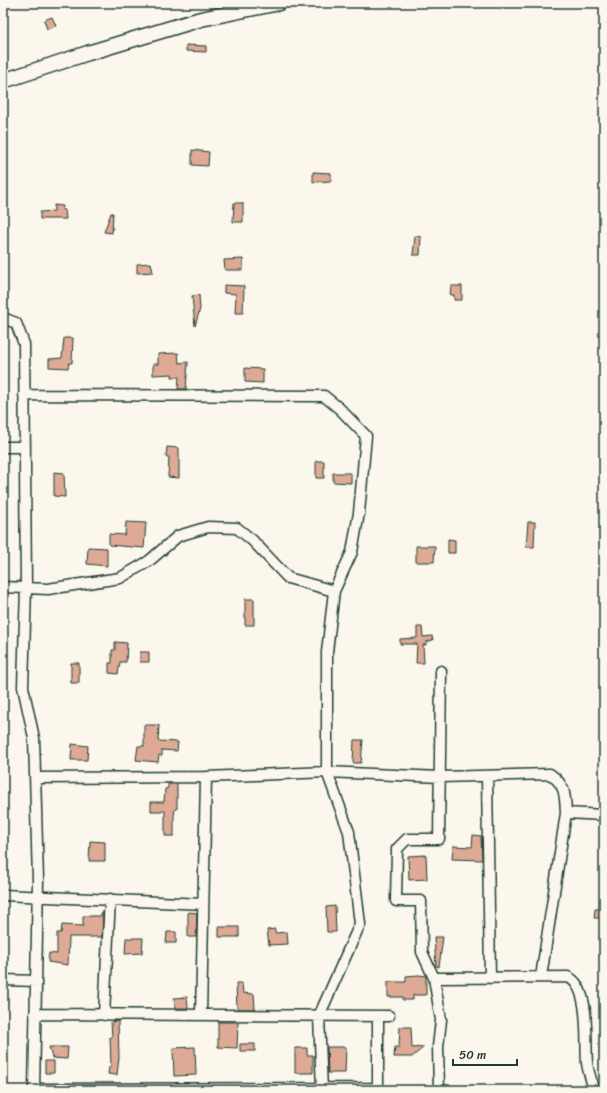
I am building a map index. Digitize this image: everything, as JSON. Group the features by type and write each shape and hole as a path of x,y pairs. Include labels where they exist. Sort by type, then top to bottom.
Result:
{"street":[{"path":"3,81 88,52 201,19 279,3"},
{"path":"3,318 16,323 24,344 26,588 23,687 34,738 38,896 34,1090 378,1089 378,1016"},
{"path":"24,395 324,396 340,409 366,436 359,513 352,552 334,591 327,652 327,772 349,832 360,924 319,1016 322,1089"},
{"path":"3,447 25,447"},
{"path":"3,587 48,589 120,578 149,561 178,536 208,528 237,528 252,540 288,578 334,591"},
{"path":"439,1090 438,1047 441,1020 434,978 422,952 421,901 396,901 397,849 407,839 439,839 441,671"},
{"path":"35,778 206,777 327,772 440,777 487,777 550,774 558,780 564,791 566,813 541,977"},
{"path":"201,1015 206,777"},
{"path":"487,777 490,978"},
{"path":"566,813 604,815"},
{"path":"3,895 203,904"},
{"path":"104,1014 110,899"},
{"path":"434,978 568,977 575,980 580,988 586,1020 587,1065 594,1090"},
{"path":"3,980 36,980"},
{"path":"35,1014 389,1016"}],"building":[{"path":"52,17 56,26 47,29 44,20"},
{"path":"186,45 206,46 206,52 186,51"},
{"path":"192,150 209,152 208,166 192,165"},
{"path":"313,172 331,173 331,181 313,182"},
{"path":"234,203 243,203 243,222 233,222"},
{"path":"54,205 63,206 62,210 65,210 66,219 40,219 40,212 54,211"},
{"path":"111,213 113,213 112,233 104,232"},
{"path":"415,236 421,237 420,255 413,255"},
{"path":"243,259 243,270 225,270 224,260"},
{"path":"151,263 153,272 137,273 137,264"},
{"path":"224,285 244,286 243,313 235,313 236,294 224,293"},
{"path":"451,286 462,286 462,300 454,300 454,295 450,295"},
{"path":"199,295 200,309 195,326 192,296"},
{"path":"64,338 73,338 72,363 69,363 68,368 49,367 49,359 62,358"},
{"path":"178,353 179,363 188,362 186,389 178,389 179,377 172,377 172,374 153,375 153,364 158,364 158,354"},
{"path":"245,368 263,369 263,383 245,382"},
{"path":"167,447 179,448 179,478 168,477 169,457 166,457"},
{"path":"316,461 324,461 324,478 316,478"},
{"path":"54,472 64,473 65,497 54,496"},
{"path":"333,473 351,473 351,483 333,482"},
{"path":"126,522 146,523 144,548 109,545 109,534 125,535"},
{"path":"528,522 535,522 534,547 526,547"},
{"path":"448,539 455,540 455,553 448,553"},
{"path":"416,546 435,546 434,562 416,562"},
{"path":"88,547 107,548 107,566 87,564"},
{"path":"245,599 254,599 254,625 245,625"},
{"path":"417,627 422,627 423,637 432,636 433,640 426,642 426,645 423,645 424,663 416,663 417,644 400,644 400,639 417,638"},
{"path":"115,642 127,643 126,662 120,662 118,674 109,673 109,663 112,663 112,650 115,650"},
{"path":"140,652 149,652 149,662 140,662"},
{"path":"71,663 79,663 79,683 71,683"},
{"path":"144,725 159,725 158,741 178,742 177,751 162,750 162,756 159,755 158,762 136,760 138,746 144,746"},
{"path":"354,740 363,740 361,763 353,763"},
{"path":"72,744 88,746 87,760 71,760"},
{"path":"168,784 177,784 177,809 175,809 174,816 174,836 165,836 165,811 151,811 151,802 164,802 165,789 168,788"},
{"path":"473,835 481,836 482,860 452,859 453,846 472,847"},
{"path":"90,841 105,842 105,861 89,861"},
{"path":"426,855 427,879 409,880 408,856"},
{"path":"335,906 336,932 327,932 326,907"},
{"path":"595,909 604,909 604,918 594,918"},
{"path":"101,912 103,912 102,937 69,937 68,965 48,962 49,953 57,954 57,933 61,933 62,925 83,926 83,916 101,916"},
{"path":"188,912 197,913 196,937 188,937"},
{"path":"219,927 239,927 239,937 219,937"},
{"path":"275,929 275,933 287,932 288,944 269,945 267,930"},
{"path":"167,932 176,932 176,943 166,943"},
{"path":"434,937 443,937 439,967 436,966"},
{"path":"126,938 143,938 142,953 125,954"},
{"path":"406,976 426,976 426,995 413,995 413,1000 403,1000 403,997 388,997 388,982 406,982"},
{"path":"236,983 242,983 243,993 254,994 255,1009 237,1009"},
{"path":"187,997 188,1008 175,1008 174,998"},
{"path":"118,1021 119,1057 117,1075 108,1074 109,1067 111,1067 111,1022"},
{"path":"218,1022 238,1022 237,1048 218,1047"},
{"path":"400,1027 411,1027 412,1048 424,1047 412,1057 394,1057 395,1047 399,1047"},
{"path":"240,1044 255,1044 255,1051 240,1051"},
{"path":"49,1047 68,1047 67,1059 52,1058"},
{"path":"195,1047 196,1075 174,1076 173,1048"},
{"path":"327,1047 346,1047 345,1073 328,1073"},
{"path":"295,1048 307,1048 307,1055 313,1055 313,1073 295,1073"},
{"path":"45,1061 54,1061 54,1073 45,1073"}]}
